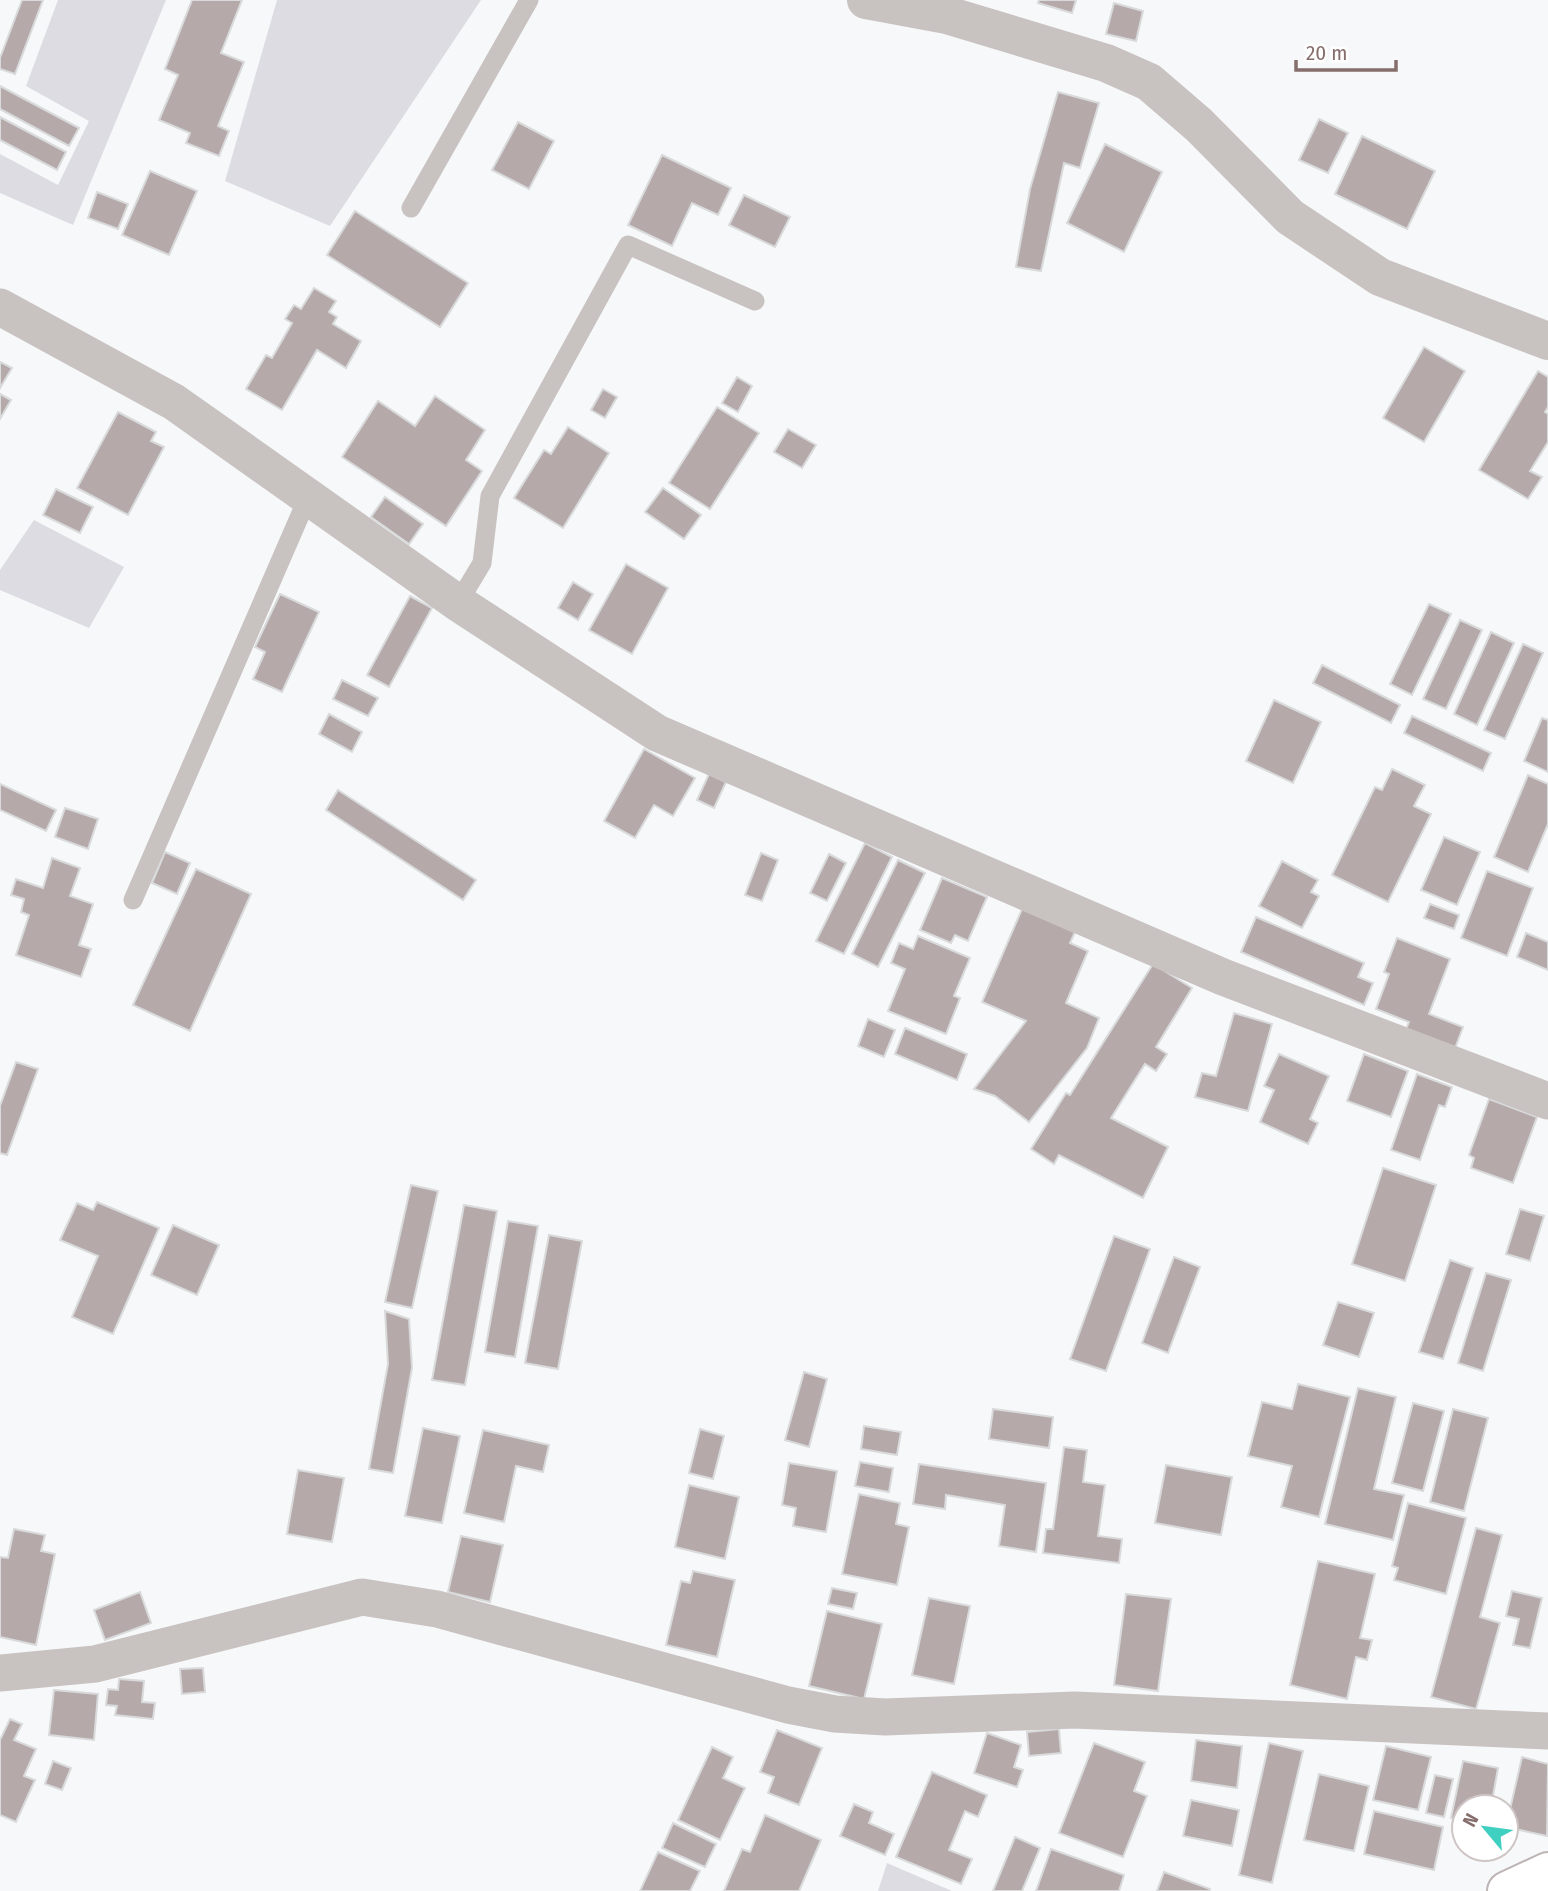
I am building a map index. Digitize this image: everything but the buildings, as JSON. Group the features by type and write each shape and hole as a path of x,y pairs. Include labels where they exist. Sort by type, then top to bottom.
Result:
{"main road":[{"path":"1507,1891 1548,1871"}],"street":[{"path":"866,0 947,15 1105,63 1149,82 1199,125 1290,217 1380,277 1548,341"},
{"path":"0,307 174,402 458,603 657,733 1223,977 1548,1101"},
{"path":"0,1673 94,1664 362,1597 437,1609 788,1705 835,1714 886,1717 1074,1710 1548,1731"}],"lane":[{"path":"411,208 529,0"},
{"path":"458,603 482,563 490,496 628,245 755,301"},
{"path":"133,900 308,497"}],"shaded area":[{"path":"58,0 166,0 73,225 0,193 0,154 58,185 89,121 26,86"},
{"path":"277,0 481,0 330,226 225,181"},
{"path":"34,520 124,567 89,628 0,590 0,570"},
{"path":"887,1863 952,1891 878,1891"}]}
